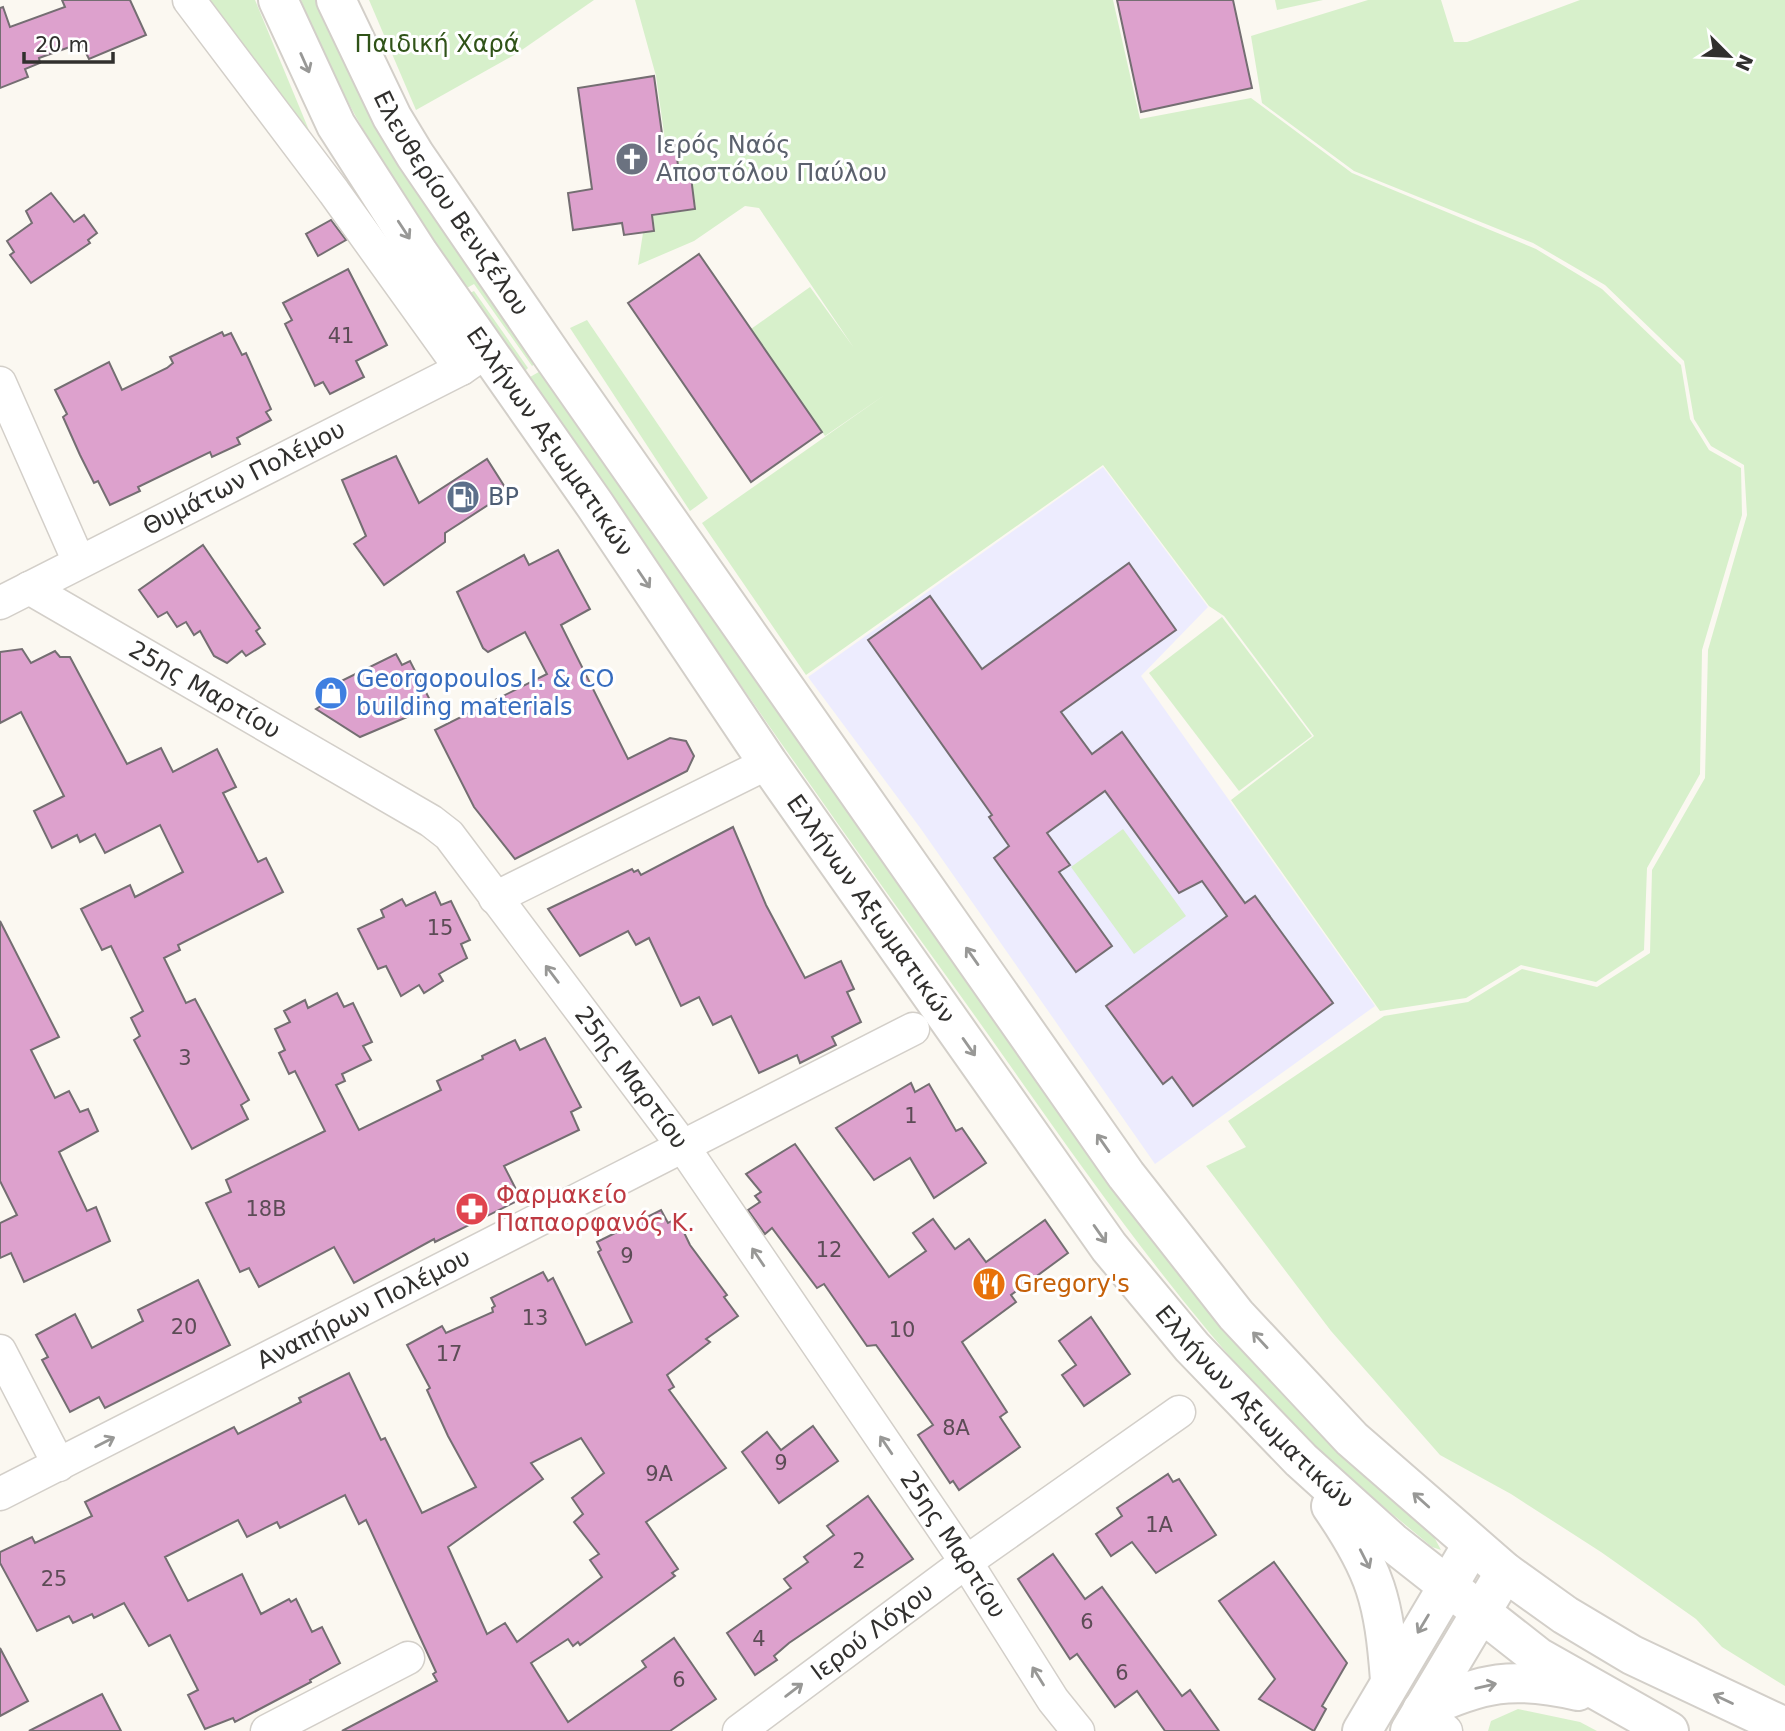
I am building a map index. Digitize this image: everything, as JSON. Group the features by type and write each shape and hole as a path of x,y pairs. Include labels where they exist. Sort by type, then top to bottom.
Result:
{"main road":[{"path":"278,0 330,113 367,173"},
{"name":"Ελευθερίου Βενιζέλου","path":"336,0 392,117 533,328"},
{"name":"Ελλήνων Αξιωματικών","path":"367,173 474,360 768,762 1109,1247 1192,1347 1301,1460 1479,1614 1538,1657 1605,1698"},
{"name":"Ελλήνων Αξιωματικών","path":"533,328 1126,1175 1236,1315 1352,1439 1505,1572 1565,1615 1632,1655 1785,1727"},
{"path":"1301,1460 1366,1560 1380,1599 1390,1680"},
{"path":"1362,1731 1472,1545"},
{"path":"1426,1724 1479,1614 1505,1572"},
{"path":"1426,1724 1457,1693 1494,1684 1532,1681 1605,1698 1669,1731"}],"street":[{"name":"Ελλήνων Αξιωματικών","path":"189,0 334,192 474,360"},
{"path":"334,192 367,173"},
{"name":"Θυµάτων Πολέµου","path":"0,603 474,360"},
{"path":"0,383 79,562"},
{"name":"25ης Μαρτίου","path":"29,588 431,821 449,835 682,1145 966,1562 1053,1700 1078,1731"},
{"path":"495,898 768,762"},
{"name":"Αναπήρων Πολέμου","path":"0,1494 914,1029"},
{"path":"0,1350 59,1465"},
{"name":"Ιερού Λόχου","path":"739,1731 966,1562 1179,1412"},
{"path":"267,1731 408,1658"}],"shaded area":[{"path":"1103,467 1208,607 1141,676 1375,1006 1155,1164 921,829 808,677"}],"green space":[{"path":"205,0 255,0 318,152"},
{"path":"301,0 319,0 538,362 532,366 474,284 465,289 397,185 334,76"},
{"name":"Παιδική Χαρά","path":"369,0 594,0 516,54 416,110"},
{"path":"635,0 1113,0 1140,119 1251,98 1352,173 1536,249 1602,289 1681,365 1690,419 1709,450 1741,468 1742,515 1702,650 1700,774 1647,868 1644,950 1596,982 1521,965 1466,998 1380,1011 1231,800 1314,736 1224,616 1209,606 1103,465 806,675 702,523 886,394 825,436 751,329 810,287 854,348 759,208 745,206 694,241 638,265 643,233 655,231 653,216 696,209 691,176 681,177 675,139 665,140 656,76"},
{"path":"1275,0 1323,0 1277,10"},
{"path":"1368,0 1441,0 1454,42 1467,42 1580,0 1785,0 1785,1686 1722,1647 1696,1619 1601,1552 1511,1494 1440,1455 1331,1331 1206,1166 1246,1147 1228,1121 1384,1016 1468,1002 1522,969 1597,987 1650,953 1652,870 1705,778 1708,650 1747,515 1744,465 1711,446 1694,419 1684,361 1605,285 1533,243 1354,171 1262,103 1251,36"},
{"path":"474,291 528,368 525,371 470,293"},
{"path":"587,320 708,498 690,511 570,328"},
{"path":"544,369 808,754 1433,1535 1441,1550 1432,1547 1365,1491 1281,1413 1220,1345 1142,1248 850,842 583,455 530,377"},
{"path":"1222,617 1312,736 1239,791 1149,673"},
{"path":"1123,829 1186,916 1134,954 1071,867"},
{"path":"1518,1709 1580,1722 1597,1731 1488,1731 1491,1721"}],"building":[{"path":"62,0 130,0 146,35 89,59 81,43 39,58 40,63 25,69 28,77 0,88 0,8 3,7 10,27 65,7"},
{"path":"1117,0 1233,0 1252,88 1141,112"},
{"name":"Ιερός Ναός Αποστόλου Παύλου","path":"654,76 663,141 674,139 680,178 691,177 695,209 652,215 654,231 624,235 622,223 573,230 568,193 592,189 578,88"},
{"path":"51,193 74,222 84,215 97,233 88,240 90,243 31,283 10,255 14,252 7,241 32,223 26,211"},
{"path":"331,220 346,240 318,256 306,234"},
{"path":"699,254 822,432 751,482 628,303"},
{"path":"348,269 387,345 356,361 364,377 330,394 323,382 315,386 285,324 292,320 283,303"},
{"path":"222,332 224,336 231,333 242,355 246,353 271,409 266,412 271,420 237,438 240,444 212,457 210,452 138,487 140,491 110,505 98,481 94,483 80,455 63,417 67,414 55,390 109,362 122,390 167,368 173,363 170,357"},
{"path":"396,456 419,503 487,459 508,492 445,533 445,542 384,585 354,544 366,536 342,480"},
{"path":"203,545 260,628 256,631 265,644 246,656 242,651 227,663 214,656 200,631 194,635 186,622 177,627 167,612 158,617 139,590"},
{"path":"558,550 590,609 561,625 628,759 670,738 686,741 694,756 687,771 515,859 474,807 435,730 547,674 525,632 488,652 483,648 457,592 524,555 529,565"},
{"path":"1129,563 1176,630 1061,712 1092,754 1122,732 1245,903 1255,896 1333,1003 1193,1106 1172,1077 1163,1084 1106,1006 1227,916 1202,881 1179,893 1105,791 1047,833 1070,865 1059,872 1112,946 1076,972 994,858 1009,846 989,817 992,815 868,640 930,596 982,669"},
{"path":"22,649 31,663 55,651 60,657 70,657 127,764 161,748 173,772 217,749 236,787 223,793 258,862 266,858 283,892 178,945 180,950 164,958 186,1003 195,999 249,1100 241,1105 248,1119 192,1149 134,1040 140,1036 131,1018 143,1011 111,946 102,950 81,909 130,885 135,897 183,872 160,825 105,853 95,834 80,842 77,835 52,848 34,811 64,796 21,712 0,723 0,652"},
{"path":"396,654 402,665 410,661 433,706 360,737 316,709 324,704 317,693"},
{"path":"733,827 766,905 805,978 841,961 854,989 847,992 861,1022 832,1037 836,1045 800,1063 797,1055 759,1073 731,1016 713,1025 699,997 681,1006 649,938 636,945 628,931 580,956 548,909 632,869 634,872 638,870 641,875"},
{"path":"435,892 441,905 451,901 470,940 461,944 467,958 439,974 443,981 424,993 419,985 401,996 386,966 378,969 358,929 384,917 381,910 402,899 406,906"},
{"path":"0,921 59,1037 31,1050 55,1098 69,1091 80,1112 88,1109 98,1131 59,1152 87,1211 96,1207 110,1241 24,1282 11,1253 0,1258 0,1223 17,1215 0,1181"},
{"path":"337,993 344,1007 353,1003 372,1042 363,1046 371,1060 342,1074 345,1081 336,1085 359,1130 441,1090 437,1081 483,1059 482,1056 515,1040 520,1050 545,1038 581,1107 571,1112 579,1130 504,1166 521,1199 435,1242 434,1239 354,1283 334,1247 259,1287 249,1268 240,1272 206,1203 231,1192 226,1180 325,1131 295,1071 289,1074 279,1053 285,1050 275,1029 290,1022 284,1011 305,1000 308,1008"},
{"path":"911,1083 915,1092 929,1084 956,1131 962,1128 986,1163 934,1198 910,1158 874,1180 836,1128"},
{"path":"795,1144 889,1277 926,1251 913,1233 933,1219 955,1249 969,1239 986,1262 1045,1220 1068,1253 1011,1295 1016,1302 962,1342 1007,1412 1000,1417 1020,1447 959,1490 953,1481 950,1483 918,1435 933,1425 876,1345 867,1346 824,1284 817,1288 772,1228 765,1234 748,1210 760,1202 755,1196 761,1192 746,1174"},
{"path":"661,1210 668,1223 677,1218 690,1245 727,1295 724,1297 738,1316 706,1339 710,1342 667,1375 674,1387 669,1390 726,1468 646,1522 678,1569 672,1573 675,1576 580,1645 578,1642 573,1646 568,1639 531,1663 568,1722 646,1667 642,1661 674,1638 716,1699 670,1731 342,1731 437,1681 433,1674 436,1672 366,1520 359,1524 345,1495 280,1528 277,1522 247,1537 238,1520 165,1557 188,1601 242,1574 261,1614 289,1599 291,1602 296,1599 312,1632 322,1627 340,1663 310,1680 311,1682 235,1722 233,1718 205,1729 188,1695 198,1690 170,1635 149,1646 124,1603 94,1618 92,1614 73,1623 69,1616 37,1631 0,1563 0,1552 32,1537 35,1543 92,1516 85,1502 234,1427 238,1434 301,1402 299,1398 349,1373 381,1440 385,1438 422,1513 476,1487 448,1436 427,1390 430,1388 407,1345 442,1326 446,1333 493,1312 492,1308 495,1306 491,1298 543,1272 548,1281 553,1278 586,1345 632,1322 598,1252 601,1250 597,1242","holes":["581,1438 604,1473 572,1498 583,1514 574,1522 599,1554 590,1560 602,1577 517,1642 505,1623 487,1634 448,1547 543,1479 531,1463"]},
{"path":"198,1280 230,1345 105,1408 99,1397 70,1412 42,1360 48,1357 36,1335 75,1314 92,1348 143,1321 138,1310"},
{"path":"1091,1317 1130,1374 1084,1406 1062,1375 1076,1365 1059,1341"},
{"path":"813,1426 838,1461 779,1503 742,1452 767,1432 781,1450"},
{"path":"1168,1474 1173,1482 1179,1479 1216,1535 1156,1573 1132,1542 1111,1556 1096,1534 1122,1516 1117,1508"},
{"path":"868,1496 913,1559 789,1643 774,1656 777,1660 755,1675 727,1633 791,1588 784,1579 808,1562 804,1557 834,1535 827,1526"},
{"path":"1053,1554 1085,1599 1102,1587 1182,1696 1190,1690 1219,1731 1165,1731 1137,1691 1115,1707 1077,1654 1070,1659 1018,1579"},
{"path":"1274,1562 1347,1663 1322,1706 1326,1709 1314,1731 1259,1699 1275,1679 1219,1601"},
{"path":"0,1648 28,1701 0,1716"},
{"path":"102,1694 121,1731 29,1731 88,1701"}],"place":[{"name":"Ιερός Ναός Αποστόλου Παύλου","path":"632,159"},
{"name":"BP","path":"463,497"},
{"name":"Georgopoulos I. & CO building materials","path":"331,693"},
{"name":"Φαρμακείο Παπαορφανός Κ.","path":"472,1209"},
{"name":"Gregory's","path":"989,1284"}]}
